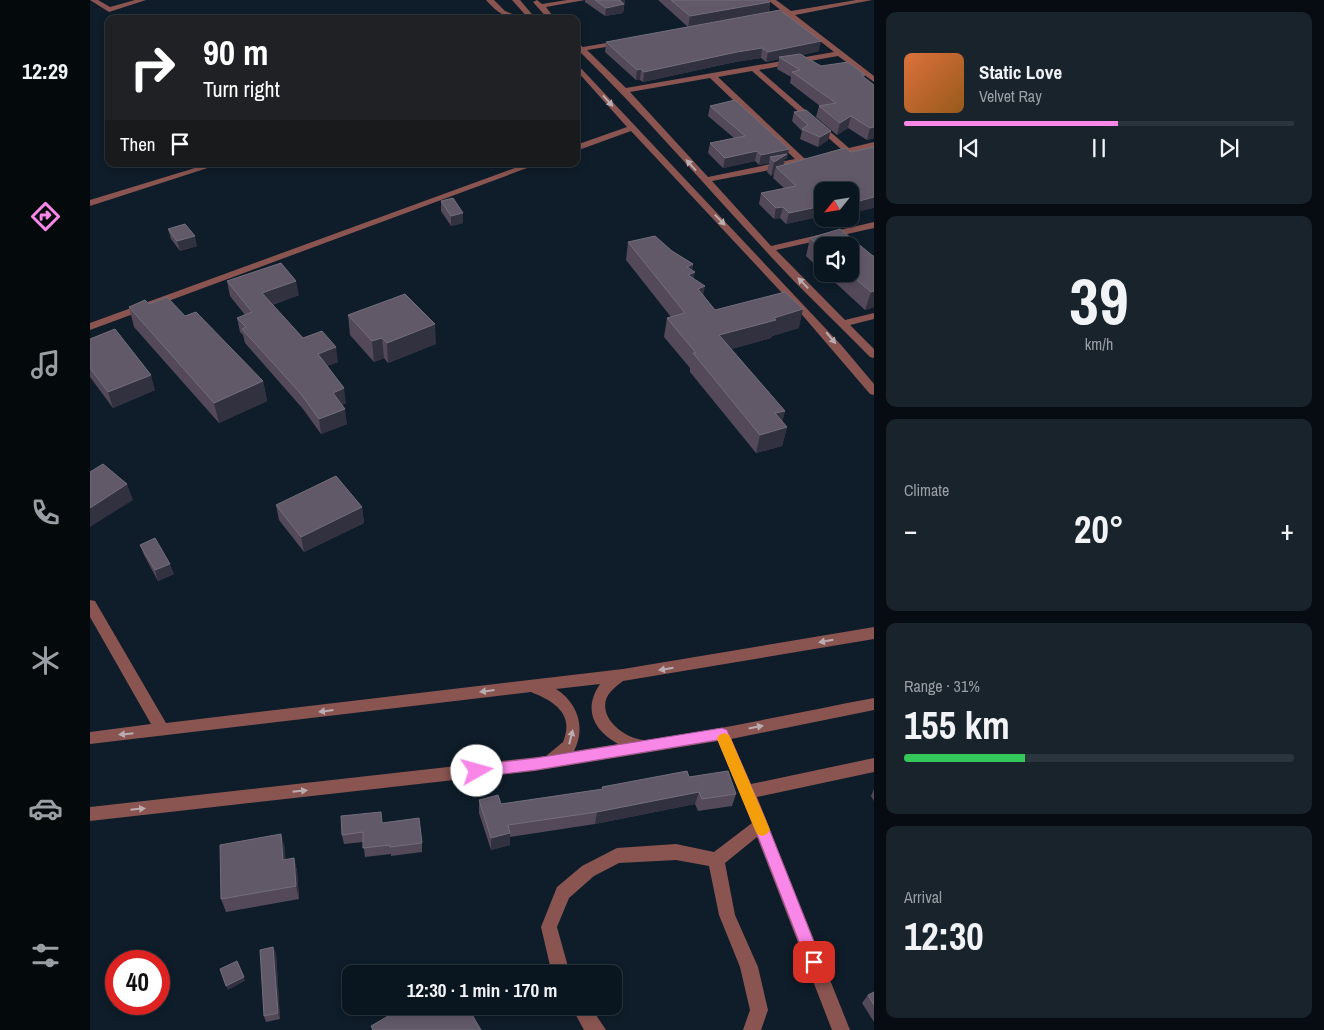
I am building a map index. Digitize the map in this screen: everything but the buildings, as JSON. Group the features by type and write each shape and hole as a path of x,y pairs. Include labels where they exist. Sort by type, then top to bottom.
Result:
{"street":[{"path":"94,0 112,12 142,0"},
{"path":"490,0 502,13 509,15"},
{"path":"516,0 529,15"},
{"path":"537,3 581,0"},
{"path":"772,0 874,80"},
{"path":"762,18 868,0"},
{"path":"537,3 548,15"},
{"path":"580,47 629,41"},
{"path":"580,49 624,91 769,249 874,356"},
{"path":"624,91 841,53"},
{"path":"754,69 848,151"},
{"path":"580,70 632,128 826,333 874,391"},
{"path":"712,76 811,159"},
{"path":"580,147 632,128"},
{"path":"705,180 874,145"},
{"path":"90,203 206,167"},
{"path":"90,327 526,167"},
{"path":"769,249 874,225"},
{"path":"842,324 874,316"},
{"path":"90,605 162,730"},
{"path":"90,738 623,675 874,633"},
{"path":"623,675 612,681 599,695 599,716 612,734 622,741 646,746"},
{"path":"523,687 541,688 552,692 569,711 573,722 574,732 571,744 564,752 536,764"},
{"path":"90,814 536,764 722,734 874,704"},
{"path":"722,734 761,825 841,1030"},
{"path":"746,792 874,765"},
{"path":"559,965 549,927 563,893 588,870 617,856 676,852 716,860 761,825"},
{"path":"716,860 727,915 749,967 759,1010 752,1030"},
{"path":"585,1015 597,1030"}],"slow traffic":[{"path":"724,739 762,830"}],"route":[{"path":"477,771 536,764 722,734 757,816 814,962"}]}
